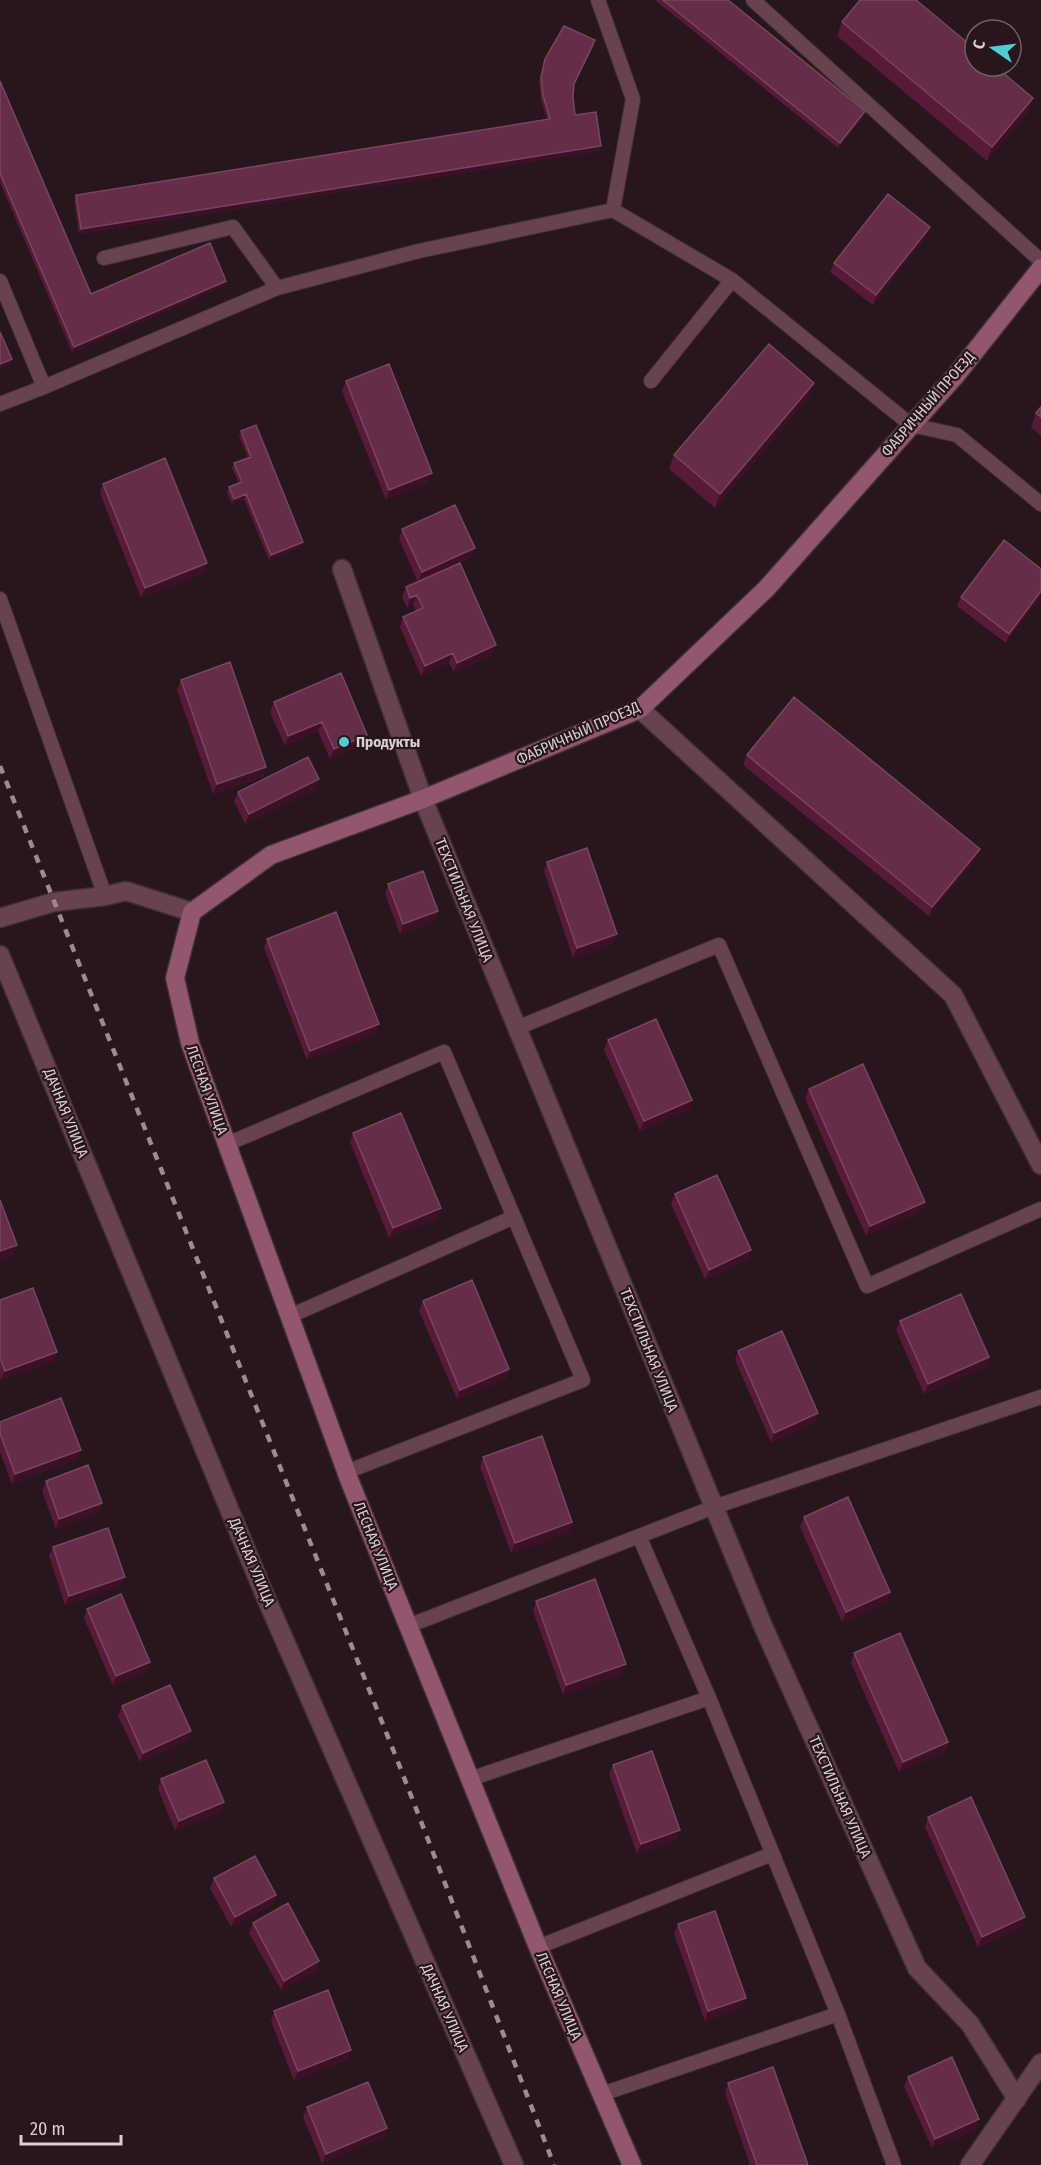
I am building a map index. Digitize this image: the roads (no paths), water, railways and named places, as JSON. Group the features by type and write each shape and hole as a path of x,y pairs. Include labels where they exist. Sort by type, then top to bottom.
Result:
{"street":[{"name":"ФАБРИЧНЫЙ ПРОЕЗД","path":"192,912 272,855 423,799 640,709 767,588 957,374 1041,268"},
{"name":"ТЕХСТИЛЬНАЯ УЛИЦА","path":"342,569 423,799 763,1626 917,1968 970,2024 1017,2099"},
{"path":"640,709 953,995 1041,1165"},
{"path":"0,918 54,902 126,891 192,912"},
{"name":"ЛЕСНАЯ УЛИЦА","path":"192,912 175,978 190,1043 346,1472 538,1947 632,2165"},
{"name":"ДАЧНАЯ УЛИЦА","path":"0,955 266,1598 514,2165"},
{"path":"970,2165 1041,2063"}],"lane":[{"path":"598,0 633,99 613,210"},
{"path":"753,0 1041,261"},
{"path":"0,404 277,288 419,251 613,210 732,280 911,424 957,435 1041,504"},
{"path":"104,258 233,227 277,288"},
{"path":"651,381 732,280"},
{"path":"0,281 44,387"},
{"path":"0,598 105,896"},
{"path":"517,1028 718,945 867,1286 1041,1209"},
{"path":"227,1144 444,1052 583,1380 346,1472"},
{"path":"290,1316 514,1217"},
{"path":"408,1626 714,1507 1041,1397"},
{"path":"639,1536 709,1698 838,2014 894,2165"},
{"path":"470,1779 709,1698"},
{"path":"538,1947 772,1854"},
{"path":"602,2094 838,2014"}],"railway":[{"path":"0,766 398,1762 554,2165"}],"place":[{"name":"Продукты","path":"344,742"}]}
